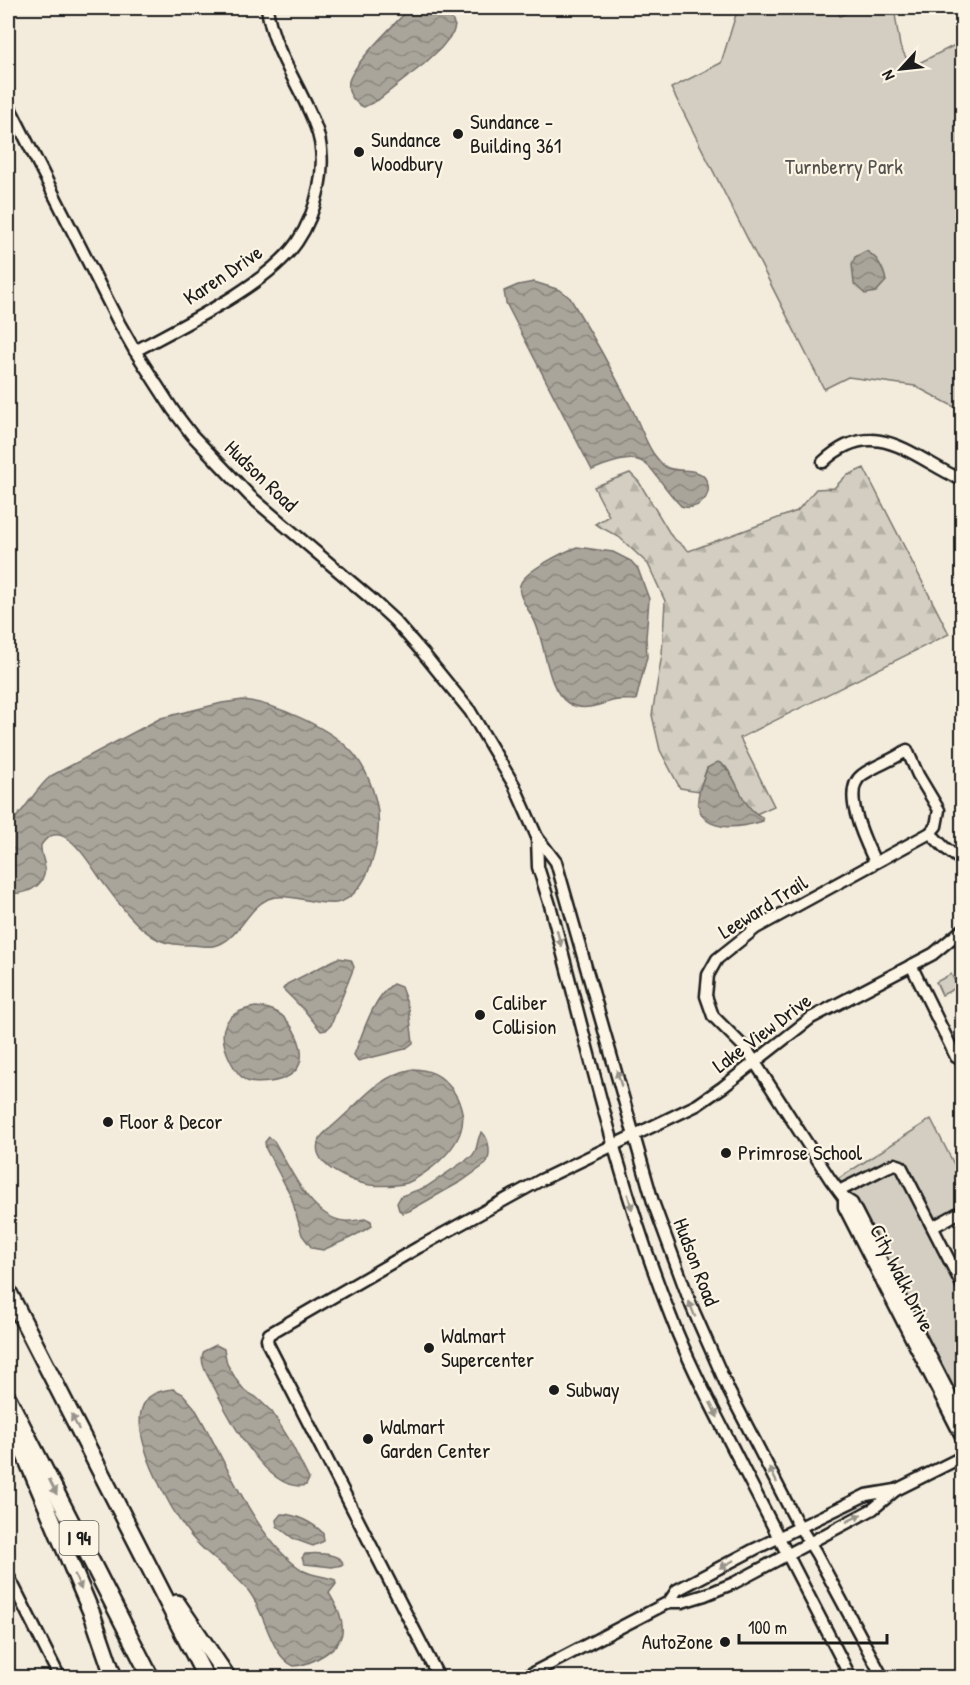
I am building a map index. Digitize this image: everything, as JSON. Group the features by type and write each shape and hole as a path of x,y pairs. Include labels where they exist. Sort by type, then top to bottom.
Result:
{"highway":[{"name":"I 94","path":"8,1291 206,1677"},
{"name":"I 94","path":"8,1398 151,1677"},
{"path":"8,1411 92,1614 114,1677"},
{"path":"141,1549 228,1677"}],"street":[{"name":"Karen Drive","path":"135,351 217,306 271,270 296,243 314,208 323,168 316,127 274,40 267,8"},
{"name":"Hudson Road","path":"8,104 135,351 192,435 222,468 277,521 386,613 446,680 470,711 514,785 537,837 556,862 560,873 665,1236 698,1322 729,1390 800,1527 883,1677"},
{"path":"823,462 847,446 864,441 881,440 904,448 963,480"},
{"path":"875,862 859,822 854,804 853,787 856,780 863,774 908,750 918,775 939,810 936,826 930,833 963,861"},
{"name":"Leeward Trail","path":"754,1063 747,1050 719,1022 709,1006 706,985 712,966 729,948 756,928 930,833"},
{"name":"Hudson Road","path":"537,837 538,867 632,1211 683,1347 851,1677"},
{"name":"Lake View Drive","path":"439,1677 268,1344 268,1337 274,1330 523,1190 697,1105 817,1014 939,950 963,930"},
{"path":"911,965 956,1058 963,1054"},
{"name":"City Walk Drive","path":"754,1063 842,1195 852,1203 958,1412 963,1438"},
{"path":"842,1195 887,1167 893,1164 899,1166 904,1170 963,1286"},
{"path":"933,1227 963,1211"},
{"path":"523,1677 669,1602 682,1602 705,1595 788,1555 873,1509 896,1490 963,1457"},
{"path":"669,1602 677,1590 864,1495 896,1490"},
{"path":"8,1575 60,1677"}],"green space":[{"name":"Turnberry Park","path":"738,8 835,8 840,16 856,8 894,8 900,46 911,67 961,42 962,411 915,386 848,377 824,389 671,88 721,63"},
{"path":"864,468 949,634 740,738 774,806 756,814 747,806 726,767 707,768 699,791 680,788 660,750 652,715 662,654 665,601 648,564 619,537 595,524 609,516 594,487 630,473 639,482 672,537 689,551 797,511 816,489 834,488 846,476"},
{"path":"951,974 958,987 942,995 936,982"},
{"path":"931,1119 962,1180 962,1211 933,1227 962,1285 962,1407 958,1410 833,1182"}],"water":[{"path":"410,8 447,8 455,26 453,33 424,64 378,100 364,107 352,97 349,81 367,53"},
{"path":"866,251 879,263 886,281 876,292 865,294 854,284 852,264 855,257"},
{"path":"534,282 560,290 570,298 617,379 654,455 666,467 700,473 704,477 708,493 702,502 692,507 681,506 653,471 638,460 627,459 592,470 506,303 504,291"},
{"path":"577,547 613,552 631,561 638,569 649,599 647,657 636,700 615,700 585,707 574,706 560,696 550,675 537,627 519,589 523,580 536,568"},
{"path":"243,700 285,711 314,724 339,740 363,768 377,806 378,832 372,863 358,889 348,898 336,903 319,903 275,897 260,904 236,932 222,943 208,946 166,942 151,936 129,916 86,857 68,839 59,835 50,836 41,845 45,870 41,882 26,892 8,893 8,825 51,776 161,718"},
{"path":"718,762 725,766 748,805 762,817 763,821 733,827 713,824 705,819 700,811 699,792 707,768"},
{"path":"338,958 351,960 354,967 331,1025 321,1031 283,989 287,984"},
{"path":"393,984 401,987 409,1009 413,1043 405,1049 358,1061 354,1055 369,1016 380,997"},
{"path":"256,1007 273,1010 282,1016 290,1024 298,1039 301,1048 300,1064 289,1076 270,1082 252,1083 242,1077 230,1060 224,1040 225,1024 236,1013"},
{"path":"413,1069 425,1070 439,1076 458,1099 463,1121 457,1140 451,1149 421,1175 398,1185 363,1184 344,1177 327,1166 318,1151 318,1143 323,1134 379,1084"},
{"path":"482,1132 489,1148 486,1164 462,1181 409,1211 403,1213 399,1210 397,1203 401,1196 426,1187 472,1156"},
{"path":"269,1137 274,1141 302,1189 321,1210 344,1221 367,1219 371,1221 372,1226 323,1250 312,1248 302,1235 291,1196 266,1149 265,1142"},
{"path":"216,1345 224,1349 227,1364 245,1391 256,1397 272,1412 289,1439 309,1479 306,1485 292,1485 278,1479 252,1453 241,1437 202,1361 204,1351"},
{"path":"173,1389 183,1394 194,1407 242,1496 271,1540 287,1558 304,1571 335,1580 336,1584 329,1593 341,1617 342,1633 340,1639 323,1656 294,1666 286,1661 274,1644 250,1593 236,1577 195,1541 171,1506 152,1469 145,1449 141,1431 141,1415 145,1402 150,1396"},
{"path":"281,1514 298,1517 314,1526 323,1533 324,1541 313,1546 294,1539 277,1526 276,1520"},
{"path":"305,1554 330,1555 339,1558 343,1565 332,1567 305,1564 302,1558"}],"place":[{"name":"Sundance - Building 361","path":"458,134"},
{"name":"Sundance Woodbury","path":"359,152"},
{"name":"Caliber Collision","path":"480,1015"},
{"name":"Floor & Decor","path":"108,1122"},
{"name":"Primrose School","path":"726,1153"},
{"name":"Walmart Supercenter","path":"429,1348"},
{"name":"Subway","path":"554,1390"},
{"name":"Walmart Garden Center","path":"368,1439"},
{"name":"AutoZone","path":"725,1642"}]}
